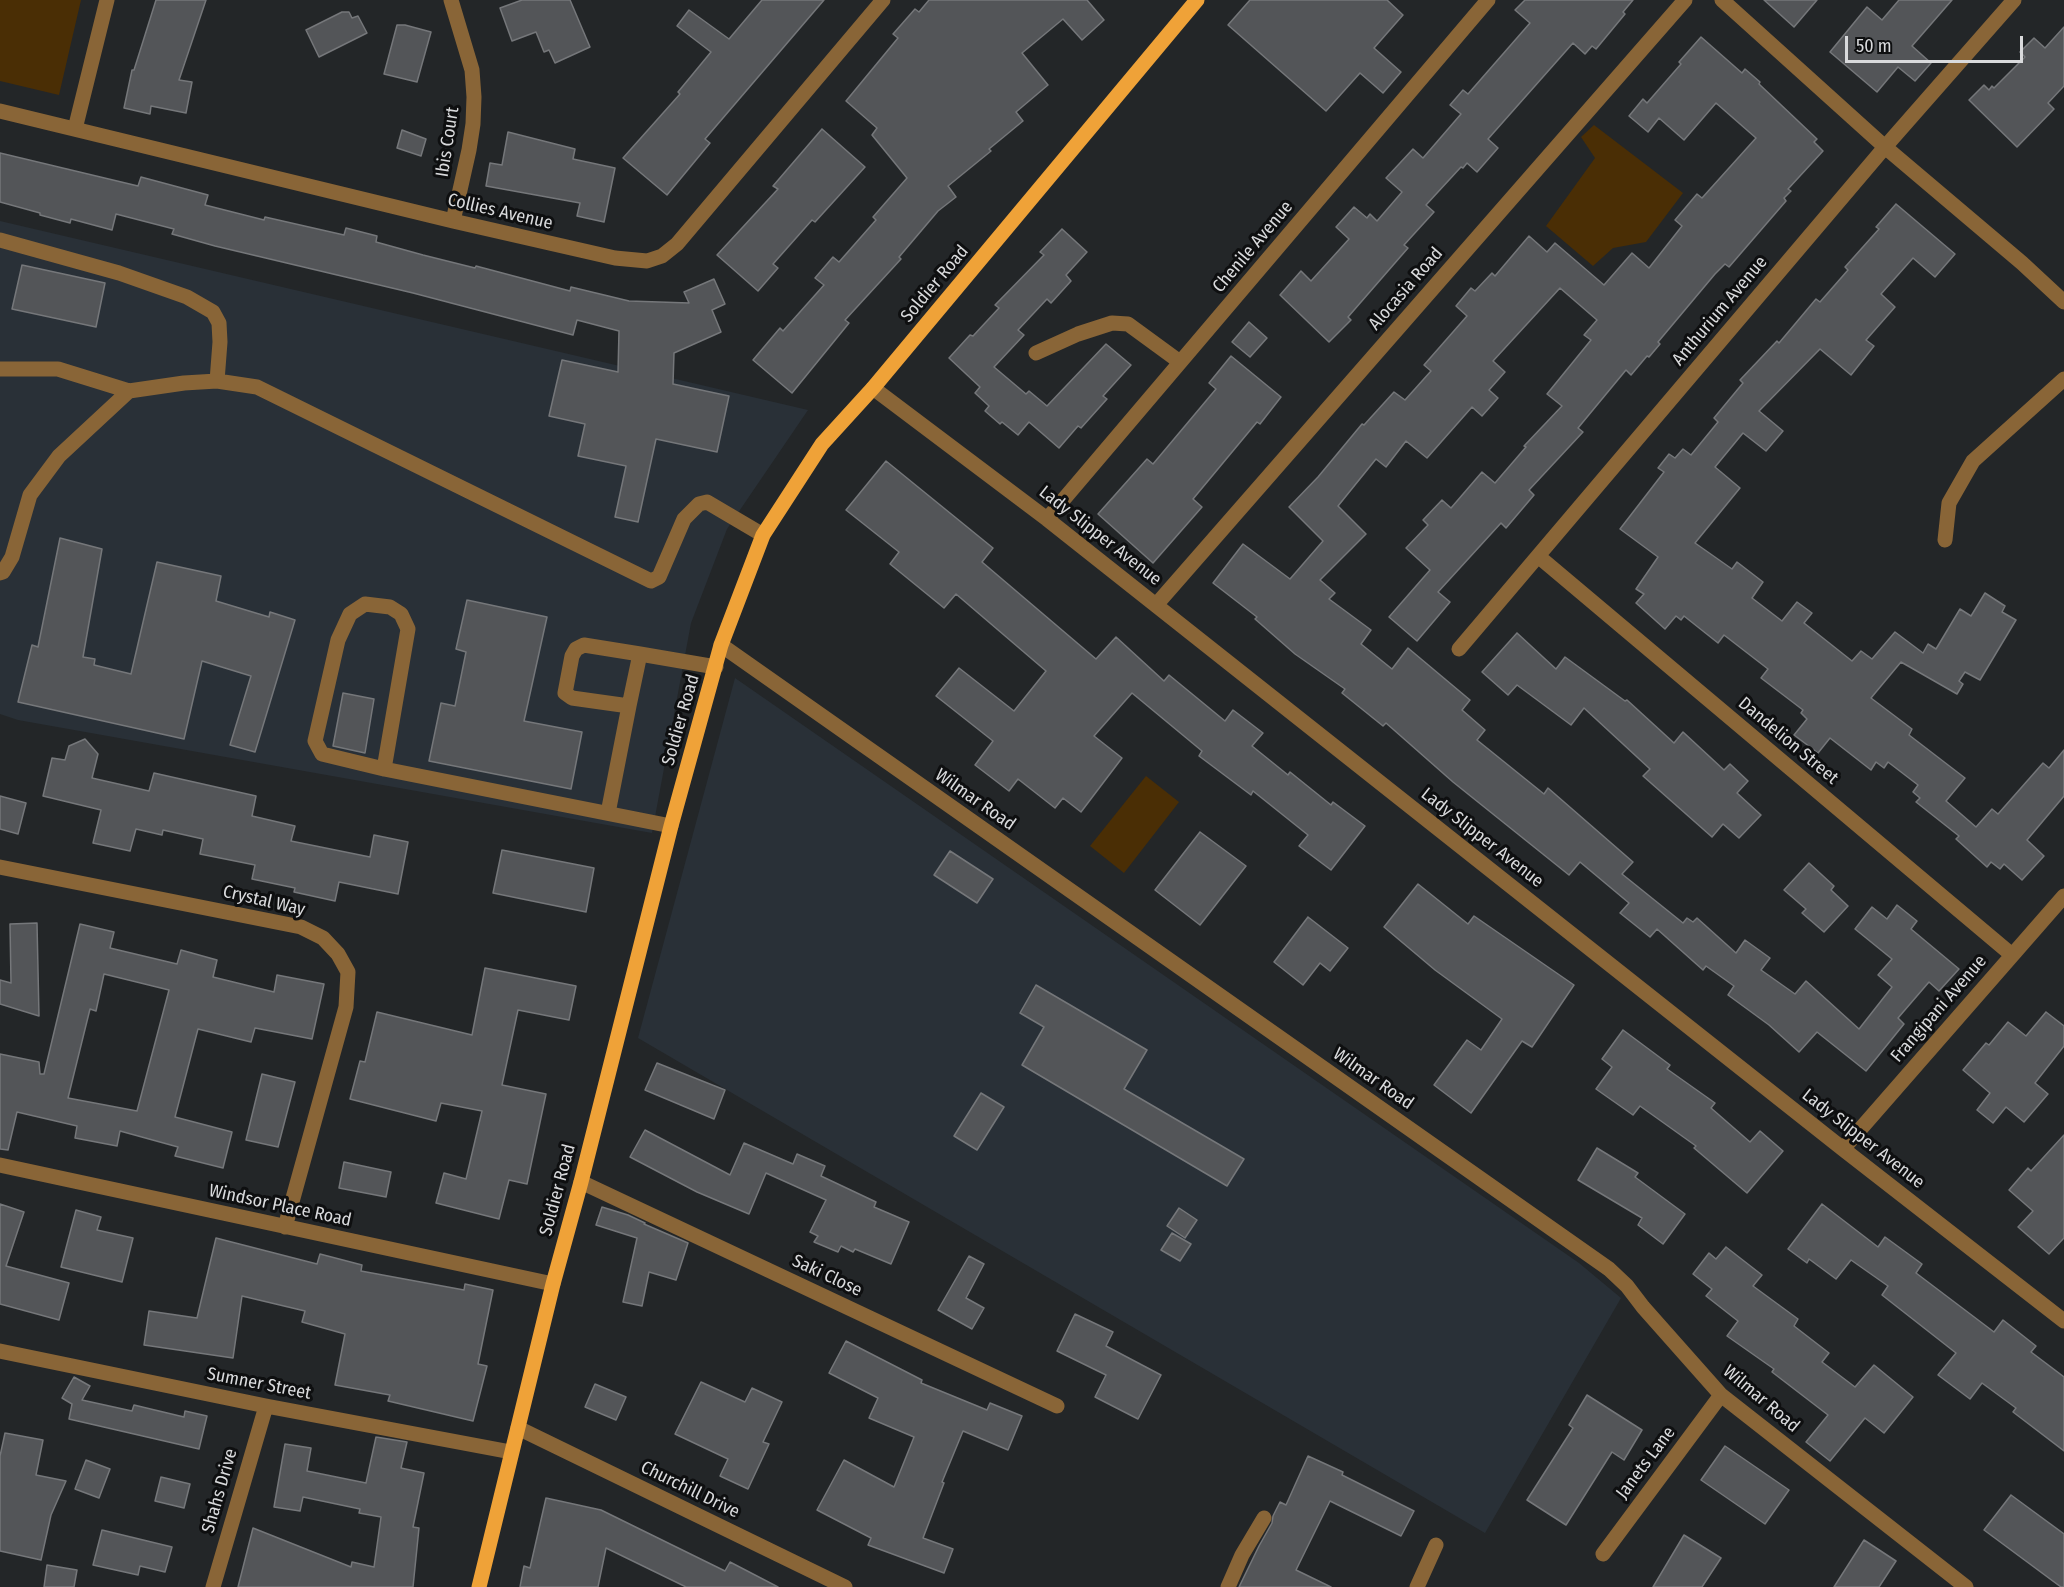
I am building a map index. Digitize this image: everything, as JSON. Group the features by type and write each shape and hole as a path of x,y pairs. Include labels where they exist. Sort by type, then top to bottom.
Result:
{"main road":[{"name":"Soldier Road","path":"479,1587 553,1284 671,826 721,645 763,535 822,444 873,388 1197,0"}],"street":[{"path":"75,129 107,0"},
{"name":"Ibis Court","path":"451,0 472,70 474,97 470,150 453,221"},
{"name":"Collies Avenue","path":"0,111 453,221 615,258 647,261 662,256 677,244 883,0"},
{"name":"Chenile Avenue","path":"1047,519 1488,0"},
{"name":"Alocasia Road","path":"1156,605 1685,0"},
{"path":"1722,0 1885,147 2022,263 2064,302"},
{"name":"Anthurium Avenue","path":"1459,649 1885,147 2014,0"},
{"path":"0,240 119,273 187,297 213,312 219,322 220,342 216,381"},
{"path":"1036,353 1078,334 1112,323 1120,323 1128,324 1180,362"},
{"path":"0,369 58,369 129,391 216,381 257,387 651,581 659,577 663,570 684,519 699,504 707,502 763,535"},
{"path":"1945,540 1949,503 1973,461 2064,379"},
{"name":"Lady Slipper Avenue","path":"873,388 1047,519 1844,1149 2062,1315"},
{"path":"0,573 12,557 30,495 59,456 129,391"},
{"name":"Dandelion Street","path":"1538,556 2012,955"},
{"path":"384,769 408,629 401,614 390,607 364,604 350,614 338,640 315,741 322,754 384,769 671,826"},
{"path":"629,706 567,696 565,693 572,656 576,649 584,645 716,667"},
{"name":"Wilmar Road","path":"721,645 1609,1269 1627,1286 1642,1307 1721,1395 1966,1587"},
{"path":"608,813 640,654"},
{"name":"Crystal Way","path":"0,867 301,927 323,938 339,954 348,972 346,1007 285,1227"},
{"name":"Frangipani Avenue","path":"1844,1149 2064,896"},
{"name":"Windsor Place Road","path":"0,1165 553,1284"},
{"name":"Saki Close","path":"581,1182 1057,1406"},
{"name":"Sumner Street","path":"0,1351 266,1406 511,1452"},
{"name":"Janets Lane","path":"1603,1554 1721,1395"},
{"name":"Shahs Drive","path":"213,1587 266,1406"},
{"name":"Churchill Drive","path":"518,1428 845,1587"},
{"path":"1228,1587 1242,1554 1264,1518"},
{"path":"1417,1587 1436,1545"}],"shaded area":[{"path":"0,0 81,0 59,95 0,81"},
{"path":"1594,125 1683,193 1646,242 1613,248 1593,266 1546,226 1595,158 1581,137"},
{"path":"0,221 808,410 727,529 691,623 652,833 18,720 0,714"},
{"path":"735,678 1579,1263 1621,1298 1485,1533 638,1038"},
{"path":"1146,776 1179,802 1124,873 1090,846"}],"building":[{"path":"156,0 206,0 179,80 192,82 186,113 151,106 150,114 124,108 132,70 134,70"},
{"path":"522,0 570,0 590,47 555,63 549,50 544,52 536,32 512,41 500,8"},
{"path":"762,0 824,0 705,139 710,143 667,195 623,158 680,94 678,92 711,52 677,26 689,10 729,39"},
{"path":"929,0 1087,0 1104,20 1082,40 1063,19 1022,53 1048,85 1016,112 1023,121 948,186 956,197 938,211 899,257 901,259 845,320 849,323 792,393 753,360 780,328 783,331 824,285 815,278 833,257 839,262 876,220 873,217 907,178 872,135 877,128 846,101 898,38 893,34 915,9 919,12"},
{"path":"1250,0 1387,0 1403,15 1374,48 1401,72 1383,93 1360,73 1326,111 1228,25"},
{"path":"1525,0 1633,0 1623,12 1625,14 1596,49 1592,46 1585,54 1573,43 1488,139 1498,148 1477,172 1467,163 1426,205 1434,212 1404,245 1408,248 1348,317 1351,320 1329,342 1280,295 1301,271 1311,281 1349,239 1336,227 1354,207 1367,218 1370,214 1377,221 1402,192 1386,178 1413,149 1423,158 1461,114 1450,105 1463,90 1468,94 1530,23 1515,10"},
{"path":"1764,0 1817,0 1794,27"},
{"path":"1899,0 1952,0 1912,46 1931,63 1915,81 1898,67 1877,92 1830,52 1867,7 1882,20"},
{"path":"342,12 349,12 352,18 358,16 367,33 319,57 306,30"},
{"path":"397,25 431,32 417,82 384,74"},
{"path":"2064,27 2064,86 2048,103 2054,109 2017,147 1969,100 1984,85 1989,90 1992,86 1994,88 2025,57 2020,52 2034,38 2045,48"},
{"path":"1701,37 1742,73 1745,69 1760,82 1759,84 1817,139 1814,142 1823,151 1788,189 1791,191 1784,198 1786,201 1729,267 1725,264 1715,274 1658,342 1660,344 1649,357 1647,356 1631,375 1626,370 1578,428 1583,432 1529,490 1534,495 1506,528 1501,523 1438,592 1450,602 1417,641 1389,617 1430,570 1406,548 1428,525 1423,520 1442,500 1451,508 1482,472 1495,483 1526,447 1524,446 1562,406 1547,394 1591,340 1584,335 1597,320 1560,288 1493,361 1505,372 1489,390 1498,398 1482,416 1472,407 1427,458 1406,441 1386,467 1376,459 1338,506 1366,534 1320,580 1335,593 1329,599 1371,630 1361,644 1392,669 1408,648 1470,700 1462,710 1485,730 1477,740 1544,794 1548,788 1633,862 1622,874 1683,923 1687,918 1693,922 1697,918 1736,953 1745,940 1770,958 1761,970 1795,994 1806,981 1859,1029 1892,987 1878,975 1892,959 1855,929 1872,907 1887,919 1897,905 1917,921 1911,929 1959,969 1939,991 1929,982 1898,1018 1904,1024 1866,1071 1817,1032 1799,1052 1769,1025 1728,995 1734,986 1706,966 1703,970 1657,929 1650,937 1620,913 1629,903 1580,862 1569,875 1453,782 1386,723 1383,726 1342,693 1345,689 1295,654 1255,619 1257,617 1213,583 1243,544 1290,579 1323,541 1289,507 1318,477 1362,424 1364,425 1394,392 1405,400 1431,371 1424,365 1467,316 1456,306 1471,288 1475,291 1492,273 1495,276 1529,236 1547,252 1555,243 1604,285 1632,253 1649,268 1682,226 1675,220 1697,194 1702,198 1756,138 1716,103 1684,140 1659,118 1648,132 1629,116 1643,99 1647,103"},
{"path":"822,129 865,167 815,222 812,220 773,264 778,268 758,291 717,255 778,189 773,186"},
{"path":"402,130 426,139 421,156 397,148"},
{"path":"508,132 575,149 573,159 615,168 604,222 577,216 580,203 486,186 490,163 502,165"},
{"path":"0,153 138,186 141,177 208,195 205,205 264,220 265,217 344,235 346,228 377,236 376,242 570,291 571,287 629,301 689,303 684,292 714,279 725,304 712,310 721,332 674,353 673,384 729,396 717,452 656,439 638,522 615,517 626,466 578,456 585,424 549,416 562,360 618,372 619,331 577,320 573,335 413,293 215,246 172,234 174,229 116,214 112,230 71,219 70,223 40,215 40,213 0,202"},
{"path":"1896,204 1955,254 1935,277 1913,258 1881,294 1895,307 1866,340 1874,346 1851,375 1820,349 1759,411 1783,431 1766,451 1743,433 1715,467 1740,488 1695,543 1732,569 1737,562 1763,582 1752,598 1782,621 1797,602 1812,613 1804,623 1852,661 1861,651 1872,659 1895,632 1923,653 1928,644 1936,649 1960,609 1971,616 1985,593 2005,606 2002,612 2016,620 1980,680 1965,672 1959,681 1963,684 1957,694 1901,662 1871,698 1912,729 1909,735 1965,778 1946,801 1976,827 1992,809 1998,814 2043,763 2049,768 2064,750 2064,796 2027,840 2044,856 2022,880 2004,864 2000,869 1991,862 1987,867 1956,839 1959,836 1916,802 1920,798 1913,792 1918,785 1888,762 1884,768 1876,762 1871,770 1830,738 1818,753 1794,735 1807,719 1801,713 1803,710 1761,678 1768,669 1724,635 1718,643 1684,616 1681,620 1676,616 1665,629 1636,603 1644,594 1636,589 1658,557 1620,529 1664,472 1658,468 1669,454 1675,458 1683,449 1691,455 1718,422 1714,418 1743,383 1740,380 1777,341 1779,343 1816,299 1820,302 1848,270 1845,267 1879,229 1876,227"},
{"path":"1062,229 1087,252 1066,275 1071,281 1051,303 1047,299 1018,330 1024,335 994,367 1026,394 1029,391 1047,406 1106,344 1131,365 1103,396 1107,399 1081,428 1078,426 1059,448 1029,422 1018,435 1002,422 1000,424 985,411 989,406 975,393 980,387 949,358 999,308 995,305 1044,255 1040,252"},
{"path":"22,265 105,283 96,327 12,309"},
{"path":"1249,322 1267,338 1250,357 1232,342"},
{"path":"1231,356 1281,397 1260,424 1257,422 1193,499 1202,507 1153,563 1098,514 1147,459 1153,464 1216,389 1209,383"},
{"path":"886,461 993,548 982,562 1096,659 1116,637 1164,681 1169,675 1225,721 1233,710 1263,733 1252,746 1288,775 1290,772 1331,805 1333,802 1365,826 1331,870 1299,846 1308,835 1253,791 1251,795 1199,756 1202,751 1132,693 1094,736 1122,758 1081,812 1063,798 1055,808 1018,779 1009,791 975,765 993,741 936,696 959,668 1014,711 1046,671 956,594 944,608 890,564 899,552 846,510"},
{"path":"60,538 102,549 83,657 95,659 94,665 131,674 157,562 221,576 216,601 269,617 270,612 295,620 255,752 230,745 251,676 202,661 184,739 18,702 32,645 38,647"},
{"path":"467,600 547,617 524,721 582,732 571,789 429,761 441,703 455,706 466,652 456,649"},
{"path":"1517,633 1556,669 1565,657 1625,701 1627,700 1674,743 1683,732 1724,770 1730,764 1748,781 1737,793 1761,815 1739,838 1723,824 1712,837 1643,776 1650,769 1584,708 1571,725 1517,685 1508,695 1482,672"},
{"path":"343,693 374,699 365,753 333,746"},
{"path":"85,739 98,754 92,778 149,791 154,773 256,796 252,816 295,826 291,841 370,857 374,835 408,842 398,894 339,882 335,901 294,892 295,888 252,879 255,865 200,854 203,839 163,830 162,835 136,829 130,851 93,843 101,810 43,796 52,758 65,760 69,746"},
{"path":"0,796 26,803 18,834 0,829"},
{"path":"1200,832 1246,866 1200,925 1155,890"},
{"path":"502,850 594,868 586,912 493,893"},
{"path":"950,851 993,879 977,903 934,875"},
{"path":"1809,863 1834,886 1831,890 1848,906 1824,932 1802,913 1806,909 1784,890"},
{"path":"1418,884 1468,924 1474,916 1574,985 1532,1047 1522,1041 1471,1113 1434,1085 1467,1040 1481,1050 1502,1019 1435,970 1384,927"},
{"path":"1308,917 1348,948 1330,971 1320,963 1303,985 1274,962"},
{"path":"37,923 39,1016 0,1004 0,980 11,983 10,924"},
{"path":"80,924 114,932 110,948 177,964 181,950 217,960 213,977 274,992 277,975 324,984 312,1039 255,1028 251,1042 198,1029 175,1117 232,1132 223,1168 175,1156 178,1147 120,1131 117,1146 75,1138 77,1126 17,1112 8,1150 0,1149 0,1054 39,1062 40,1074 44,1074","holes":["104,974 169,990 137,1111 68,1098 90,1009 96,1011"]},
{"path":"485,968 576,986 569,1020 518,1010 502,1085 546,1094 527,1184 509,1180 499,1219 436,1203 444,1173 466,1179 482,1111 441,1103 436,1121 350,1099 360,1061 365,1062 377,1012 472,1035"},
{"path":"1036,985 1147,1050 1124,1089 1244,1159 1227,1186 1022,1065 1044,1027 1020,1013"},
{"path":"2046,1012 2064,1026 2064,1046 2035,1083 2048,1094 2024,1122 2006,1107 1993,1123 1977,1110 1990,1093 1963,1070 1986,1043 1989,1045 2008,1022 2026,1036"},
{"path":"1623,1030 1670,1065 1667,1069 1715,1103 1711,1108 1750,1142 1760,1131 1783,1151 1747,1193 1694,1148 1696,1146 1640,1106 1633,1115 1596,1089 1612,1067 1602,1059"},
{"path":"657,1063 725,1090 714,1119 645,1090"},
{"path":"262,1074 295,1082 278,1147 246,1140"},
{"path":"981,1093 1004,1107 977,1150 954,1136"},
{"path":"645,1130 730,1175 744,1143 793,1164 797,1154 825,1166 821,1176 876,1202 874,1207 909,1222 891,1264 855,1249 853,1252 841,1246 838,1252 814,1242 818,1236 810,1232 826,1200 766,1173 749,1214 697,1192 630,1157"},
{"path":"2064,1135 2064,1238 2049,1254 2018,1227 2033,1211 2009,1190 2028,1168 2031,1171"},
{"path":"1597,1148 1638,1173 1635,1177 1685,1214 1663,1244 1638,1225 1642,1218 1578,1180"},
{"path":"344,1162 391,1172 386,1197 339,1188"},
{"path":"0,1204 24,1212 6,1266 69,1283 59,1320 0,1304"},
{"path":"1822,1204 1878,1247 1885,1237 1922,1264 1916,1273 1994,1332 2003,1320 2036,1346 2031,1352 2064,1377 2064,1451 2013,1412 2016,1408 1982,1383 1970,1399 1938,1375 1956,1353 1882,1295 1888,1286 1851,1260 1836,1279 1809,1259 1807,1263 1788,1249"},
{"path":"602,1207 628,1215 688,1243 676,1280 649,1272 642,1306 623,1302 637,1238 596,1225"},
{"path":"1179,1208 1197,1220 1185,1238 1167,1226"},
{"path":"76,1210 101,1217 97,1230 133,1238 122,1282 61,1267"},
{"path":"1172,1233 1191,1244 1180,1261 1161,1250"},
{"path":"216,1238 317,1264 320,1254 362,1265 361,1271 464,1290 465,1284 493,1290 478,1364 487,1366 473,1421 388,1401 390,1395 335,1385 345,1334 302,1322 305,1311 242,1296 233,1358 144,1345 149,1311 197,1318"},
{"path":"1726,1247 1762,1275 1753,1286 1798,1319 1794,1326 1829,1353 1822,1362 1855,1387 1874,1365 1913,1397 1884,1433 1865,1418 1830,1461 1806,1442 1828,1415 1772,1372 1774,1369 1727,1336 1738,1321 1706,1296 1712,1289 1693,1274 1709,1253 1716,1259"},
{"path":"969,1256 984,1264 966,1298 984,1308 972,1329 938,1310"},
{"path":"1075,1314 1113,1332 1106,1346 1161,1375 1138,1419 1095,1397 1106,1375 1057,1351"},
{"path":"846,1341 922,1380 921,1383 987,1410 990,1403 1022,1416 1008,1450 963,1431 942,1482 944,1483 923,1538 953,1549 944,1573 868,1545 871,1538 817,1510 844,1460 894,1487 914,1437 869,1418 878,1398 829,1373"},
{"path":"74,1377 90,1386 82,1400 132,1411 134,1405 184,1417 185,1411 207,1416 199,1449 69,1419 72,1404 62,1398"},
{"path":"701,1382 745,1402 752,1388 782,1402 763,1442 769,1444 748,1489 720,1476 728,1459 675,1434"},
{"path":"595,1384 626,1397 616,1420 585,1407"},
{"path":"1587,1395 1642,1430 1624,1460 1612,1452 1566,1525 1527,1500 1573,1428 1569,1425"},
{"path":"5,1433 43,1440 36,1475 66,1481 51,1515 41,1560 0,1551 0,1456"},
{"path":"376,1437 407,1442 401,1468 424,1473 413,1527 419,1528 413,1587 238,1587 253,1528 351,1567 352,1562 374,1567 381,1517 359,1513 360,1509 303,1497 300,1511 274,1507 285,1444 311,1448 307,1471 366,1483"},
{"path":"1725,1446 1789,1490 1765,1524 1701,1480"},
{"path":"1308,1456 1343,1472 1342,1475 1414,1511 1401,1536 1330,1501 1296,1570 1331,1587 1239,1587 1272,1523 1280,1502 1286,1505"},
{"path":"86,1460 110,1469 99,1498 75,1489"},
{"path":"161,1477 190,1484 184,1508 155,1501"},
{"path":"2011,1495 2064,1534 2064,1587 1984,1530"},
{"path":"546,1498 601,1510 725,1571 730,1562 778,1587 686,1587 606,1548 598,1587 520,1587 524,1566 530,1568"},
{"path":"102,1530 172,1547 165,1572 140,1566 138,1575 93,1565"},
{"path":"1684,1535 1721,1558 1702,1587 1653,1587"},
{"path":"1864,1540 1896,1561 1879,1587 1834,1587"},
{"path":"47,1565 77,1570 74,1587 44,1587"}]}
